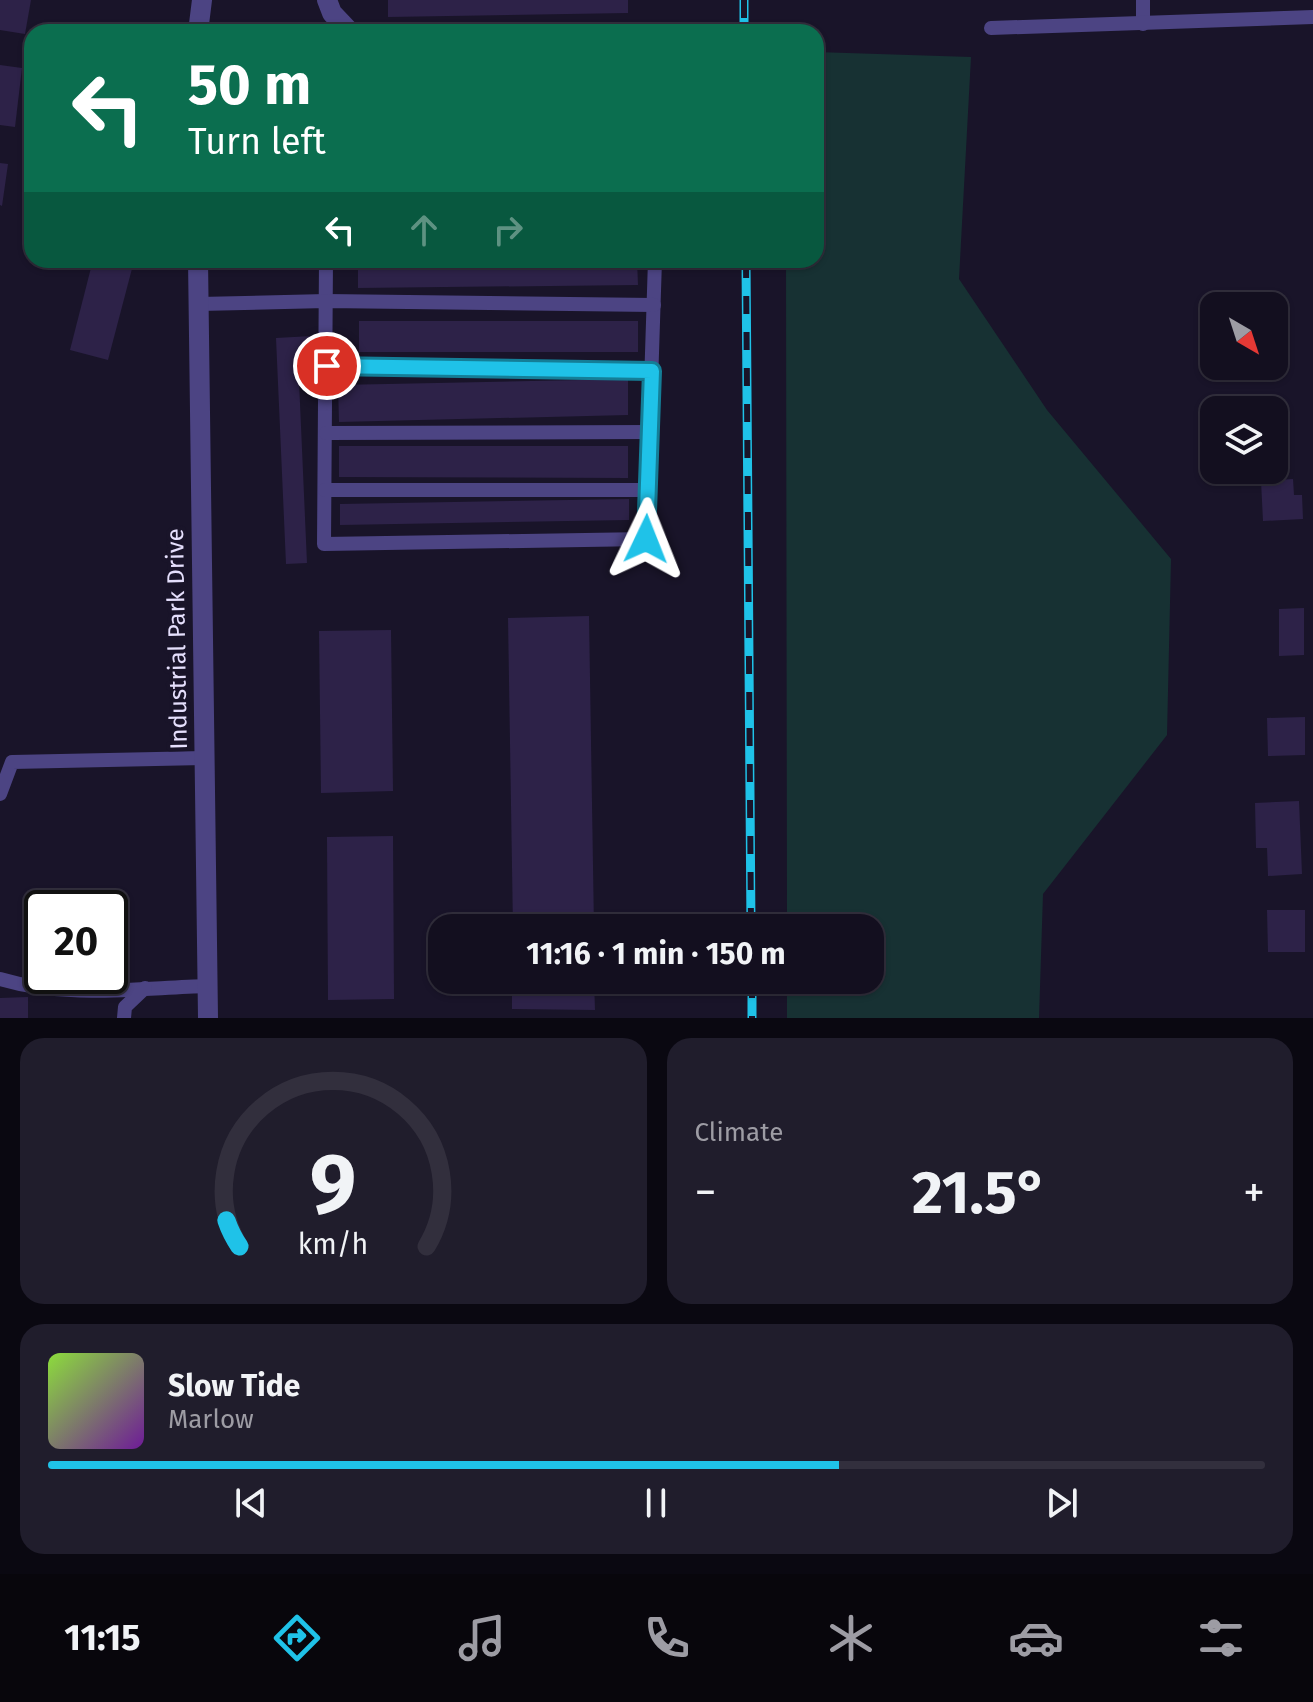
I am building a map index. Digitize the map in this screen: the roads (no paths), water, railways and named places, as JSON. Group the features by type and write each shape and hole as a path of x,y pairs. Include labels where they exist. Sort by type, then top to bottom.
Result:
{"street":[{"path":"199,24 202,0"},
{"path":"327,0 332,13 342,24"},
{"name":"Industrial Park Drive","path":"198,268 208,1018"}],"lane":[{"path":"1143,0 1143,24"},
{"path":"991,28 1313,17"},
{"path":"326,268 324,544 646,539 655,268"},
{"path":"199,304 326,301 654,305"},
{"path":"327,366 652,371"},
{"path":"326,433 650,432"},
{"path":"325,490 648,490"},
{"path":"0,794 12,762 204,758"},
{"path":"0,979 57,990 207,986"},
{"path":"124,1018 125,1007 145,988"}],"railway":[{"path":"744,0 744,24"},
{"path":"746,268 751,914"},
{"path":"752,994 752,1018"}]}
